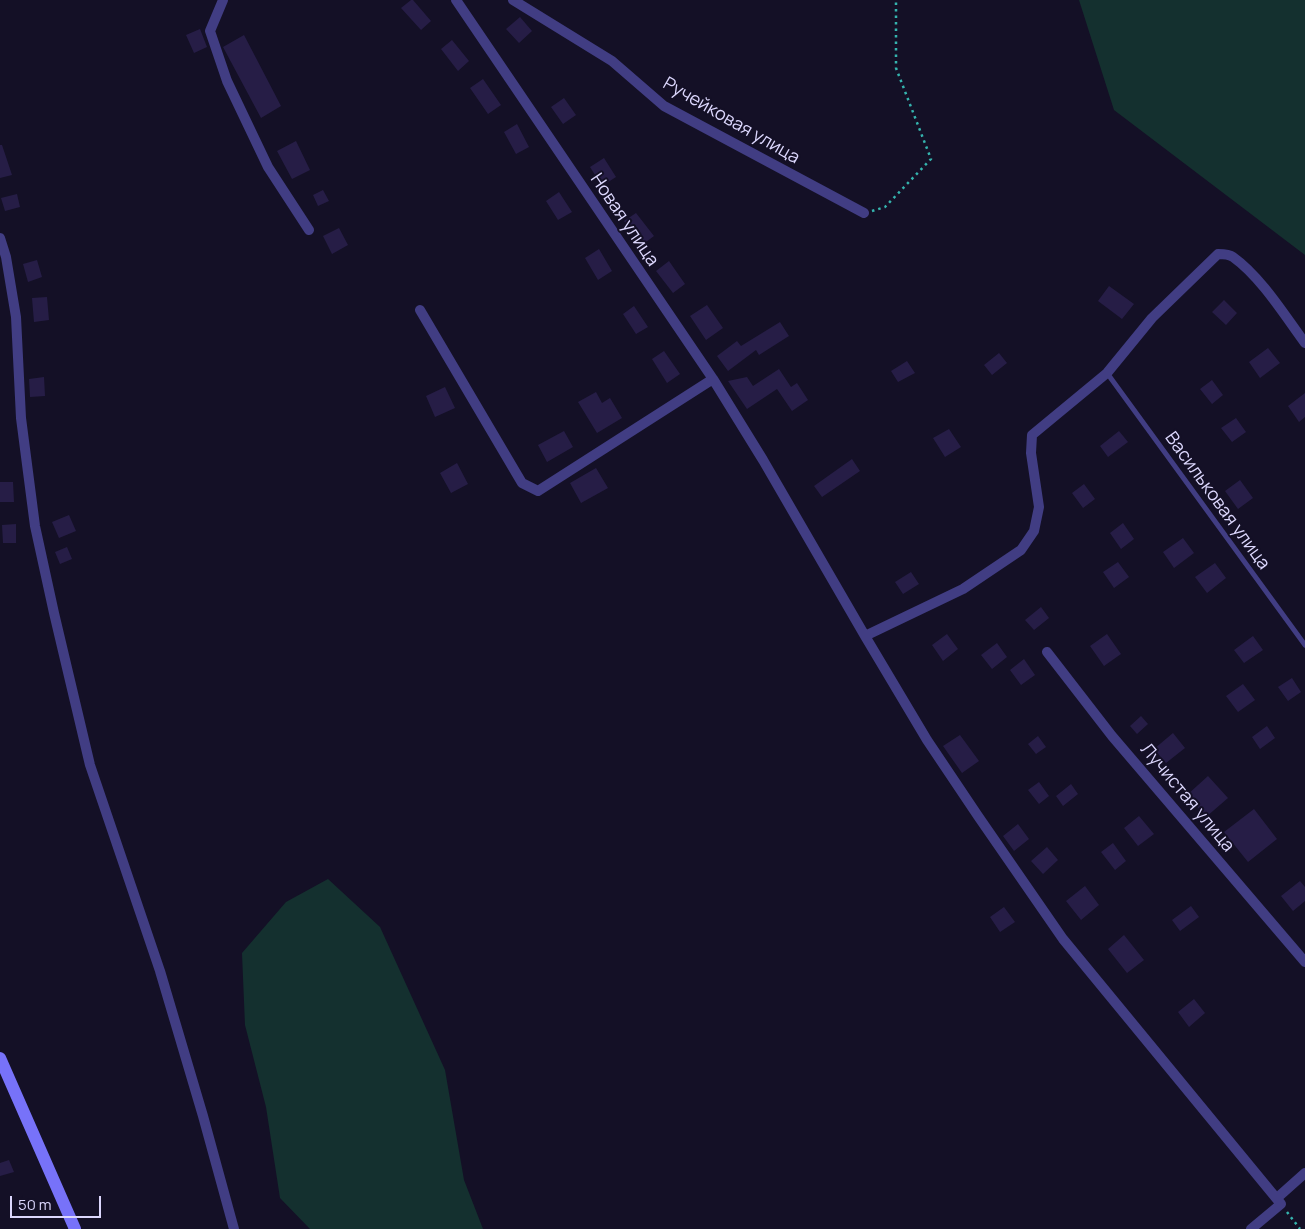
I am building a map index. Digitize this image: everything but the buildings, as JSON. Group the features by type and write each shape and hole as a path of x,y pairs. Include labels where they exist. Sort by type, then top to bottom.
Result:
{"main road":[{"path":"0,1058 75,1229"}],"street":[{"path":"223,0 210,30 227,81 268,167 309,230"},
{"name":"Новая улица","path":"456,0 714,379 927,740 1063,938 1279,1201"},
{"name":"Ручейковая улица","path":"513,0 612,61 664,106 864,213"},
{"path":"0,238 6,257 16,317 21,418 35,526 90,765 160,971 234,1229"},
{"path":"864,636 963,590 1021,550 1034,531 1039,507 1031,453 1032,435 1106,374 1152,318 1218,254 1232,255 1250,273 1272,297 1305,343"},
{"path":"420,310 522,483 538,491 714,379"},
{"name":"Лучистая улица","path":"1048,652 1112,736 1305,962"},
{"path":"1252,1229 1305,1173"}],"lane":[{"name":"Васильковая улица","path":"1106,374 1305,645"}],"path":[{"path":"864,213 885,207 931,159 896,68 896,0"},
{"path":"1279,1201 1300,1229"}],"green space":[{"path":"1079,0 1305,0 1305,255 1114,110"},
{"path":"328,879 380,927 445,1070 464,1180 483,1229 310,1229 280,1198 266,1107 245,1025 242,953 286,902"}]}
